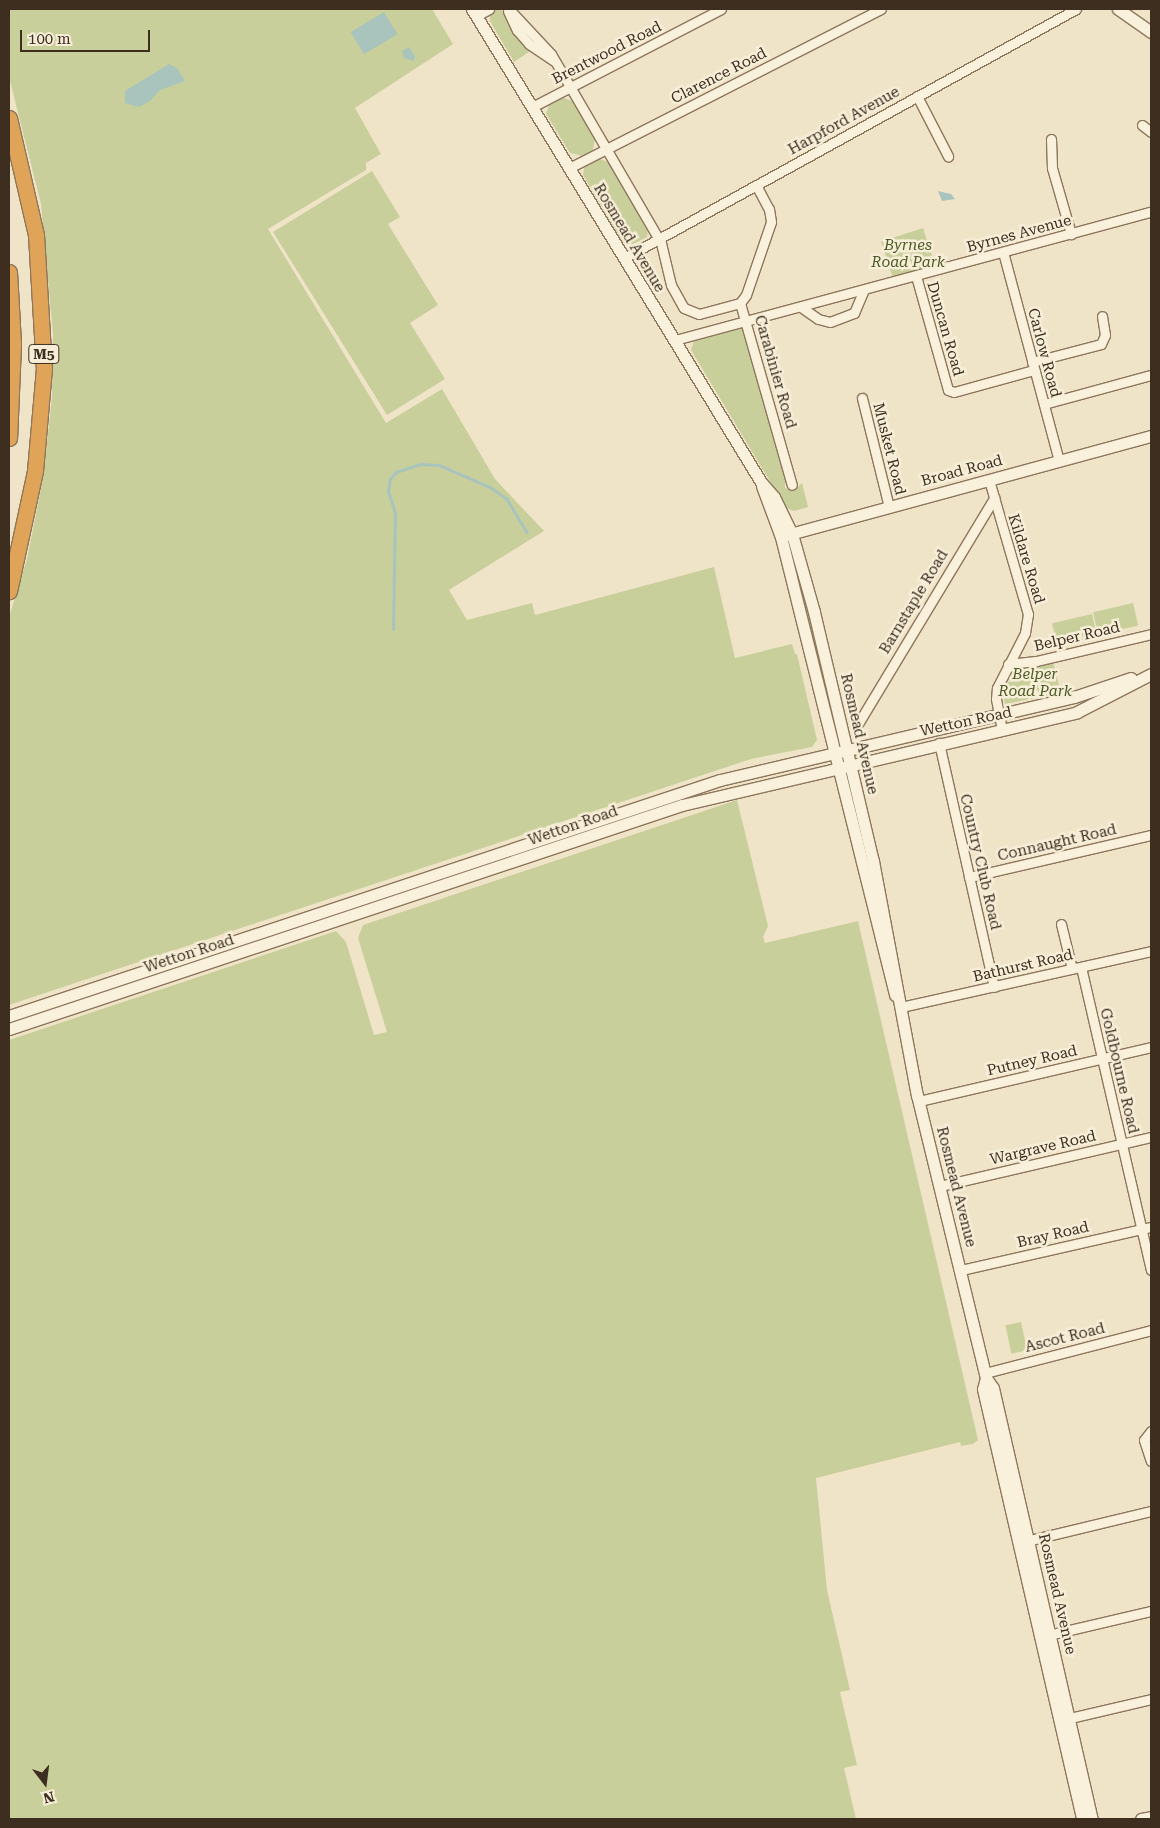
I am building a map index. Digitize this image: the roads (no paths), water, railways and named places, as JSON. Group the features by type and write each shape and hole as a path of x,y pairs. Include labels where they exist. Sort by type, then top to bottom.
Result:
{"highway":[{"name":"M5","path":"9,118 36,235 44,341 43,396 35,471 9,591"},
{"name":"M5","path":"9,272 13,372 9,438"}],"main road":[{"path":"1118,9 1151,32"},
{"name":"Rosmead Avenue","path":"474,12 761,482 774,497 786,535 845,765 899,985 900,1004 919,1101 985,1375 993,1388 1024,1542 1046,1636 1082,1819"},
{"name":"Broad Road","path":"786,535 1151,436"},
{"name":"Wetton Road","path":"9,1016 720,780 1074,698 1149,676"},
{"name":"Wetton Road","path":"9,1029 682,805 845,765 1077,712 1149,676"},
{"name":"Rosmead Avenue","path":"1046,1636 1070,1718 1092,1819"},
{"path":"1141,1819 1151,1817"}],"street":[{"path":"474,12 489,9"},
{"name":"Rosmead Avenue","path":"509,9 522,37 556,63 663,248 671,285 687,310 699,314 740,303"},
{"name":"Brentwood Road","path":"532,107 721,9"},
{"name":"Clarence Road","path":"569,168 881,9"},
{"name":"Harpford Avenue","path":"624,258 1076,9"},
{"path":"917,96 948,156"},
{"path":"1142,125 1151,132"},
{"path":"1051,139 1052,168 1071,234"},
{"name":"Carabinier Road","path":"756,185 769,209 771,222 746,295 740,303 748,321 792,485"},
{"name":"Byrnes Avenue","path":"675,340 1151,212"},
{"name":"Carlow Road","path":"1003,252 1059,461"},
{"name":"Duncan Road","path":"916,276 948,390 954,392 1101,344 1105,335 1102,316"},
{"path":"801,306 818,319 830,322 854,313 864,290"},
{"path":"1044,404 1151,375"},
{"name":"Musket Road","path":"862,398 889,507"},
{"name":"Kildare Road","path":"989,480 1028,614 1025,633 1008,664 996,693 1002,730"},
{"name":"Barnstaple Road","path":"859,722 994,498"},
{"name":"Belper Road","path":"1008,664 1036,661 1151,634"},
{"name":"Country Club Road","path":"939,743 994,987"},
{"name":"Connaught Road","path":"969,878 1151,835"},
{"name":"Goldbourne Road","path":"1061,924 1077,968 1102,1058 1151,1270"},
{"name":"Bathurst Road","path":"900,1004 994,987 1151,951"},
{"name":"Putney Road","path":"919,1101 1151,1047"},
{"name":"Wargrave Road","path":"940,1186 1151,1137"},
{"name":"Bray Road","path":"961,1270 1151,1227"},
{"name":"Ascot Road","path":"985,1375 1151,1330"},
{"path":"1151,1431 1144,1440 1151,1461"},
{"path":"1024,1542 1151,1511"},
{"path":"1046,1636 1151,1611"},
{"path":"1070,1718 1151,1699"}],"water":[{"path":"384,12 397,34 364,54 351,32"},
{"path":"409,47 415,56 414,61 404,58 402,51"},
{"path":"169,64 177,68 185,81 160,90 150,101 139,107 125,103 125,91"},
{"path":"938,191 951,194 955,199 942,201"}],"waterway":[{"path":"393,629 395,513 388,491 390,479 396,472 421,464 439,465 490,487 507,499 527,532"}],"park label":[{"name":"Byrnes Road Park","path":"908,254"},
{"name":"Belper Road Park","path":"1035,682"}]}
